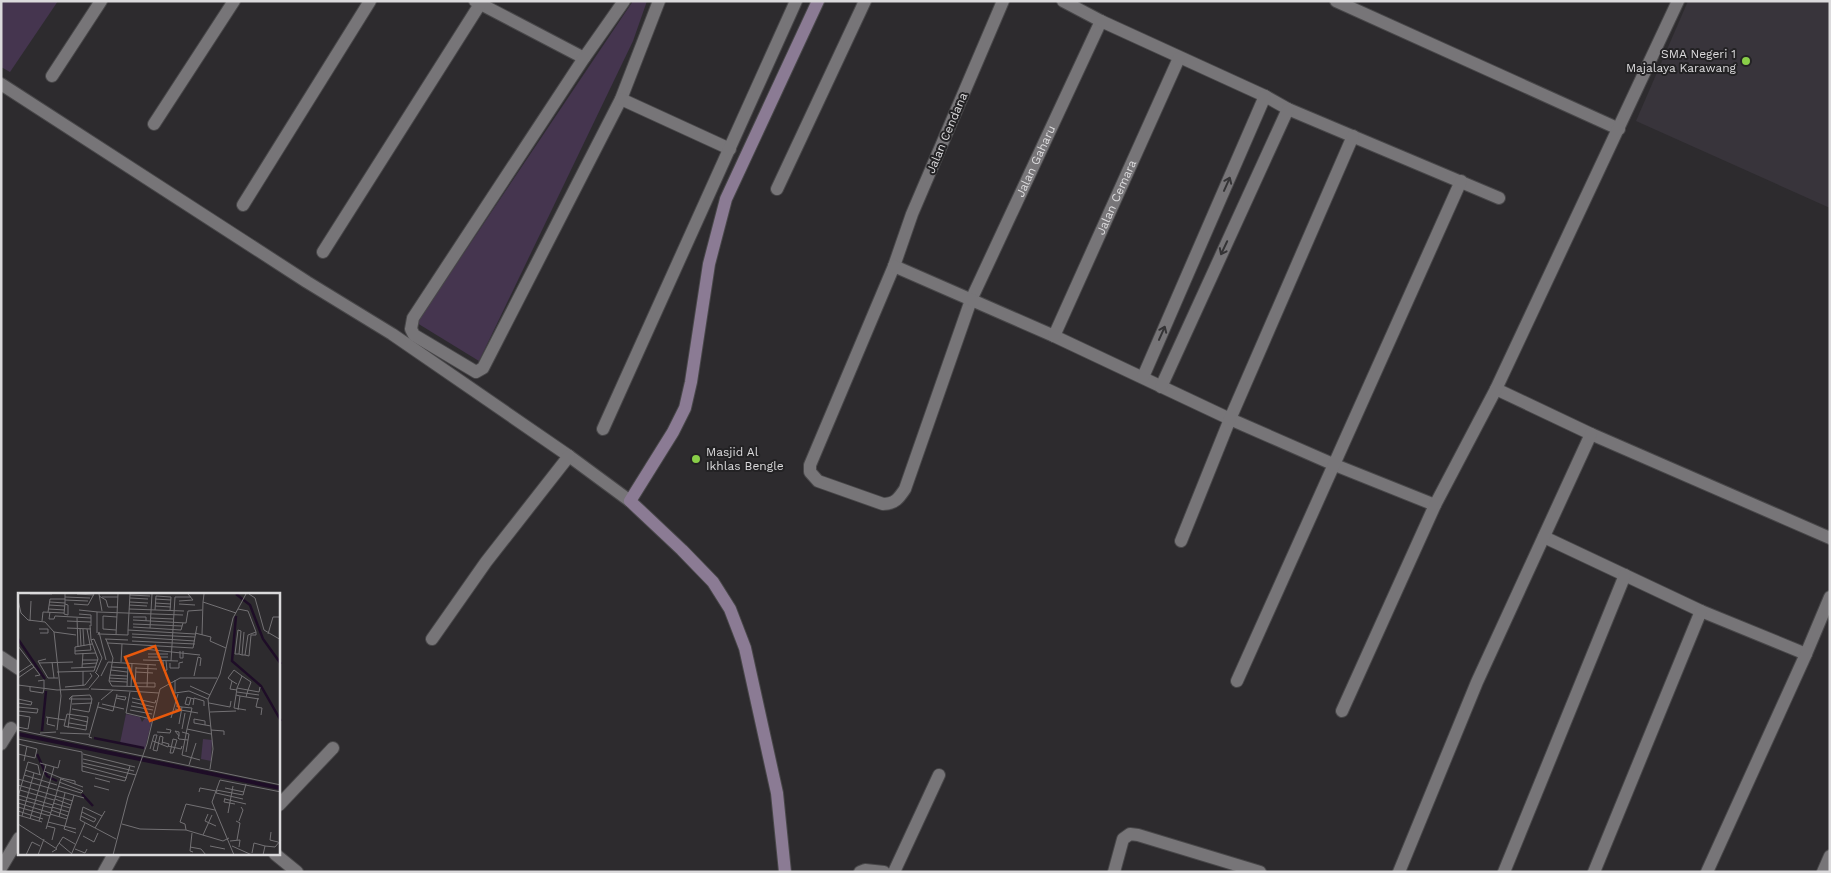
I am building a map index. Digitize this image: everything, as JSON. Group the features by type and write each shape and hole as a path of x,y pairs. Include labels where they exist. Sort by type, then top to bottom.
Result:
{"street":[{"path":"52,76 101,1"},
{"path":"154,124 234,1"},
{"path":"243,205 370,1"},
{"path":"624,1 584,58 412,318 411,329 414,335 476,372 483,368 621,99 659,1"},
{"path":"603,428 796,1"},
{"path":"630,501 673,432 685,408 691,382 709,264 726,199 818,1"},
{"path":"777,190 865,1"},
{"name":"Jalan Cendana","path":"971,300 905,489 900,497 894,502 883,504 818,481 810,472 810,465 894,266 912,214 1003,1"},
{"path":"1063,1 1179,58 1265,96 1288,109 1499,198"},
{"path":"1336,1 1618,129"},
{"path":"1342,711 1435,505 1496,389 1678,1"},
{"path":"323,252 479,2 584,58"},
{"name":"Jalan Gaharu","path":"971,300 1101,21"},
{"name":"Jalan Cemara","path":"1054,336 1179,58"},
{"path":"1,84 307,282 392,334 569,456 630,501 682,550 713,582 730,609 746,648 777,793 784,872"},
{"path":"1143,377 1265,96"},
{"path":"621,99 730,149"},
{"path":"1161,387 1288,109"},
{"path":"1181,541 1230,419 1353,136"},
{"path":"1237,681 1461,181"},
{"path":"894,266 1054,336 1230,419 1335,465 1435,505"},
{"path":"1496,389 1592,434 1830,538"},
{"path":"1399,872 1477,682 1592,434"},
{"path":"432,640 486,562 569,456"},
{"path":"1544,537 1701,610 1806,654"},
{"path":"1504,872 1625,575"},
{"path":"1707,872 1830,597"},
{"path":"1594,872 1701,610"},
{"path":"1,658 18,668"},
{"path":"1,744 11,728"},
{"path":"280,804 333,748"},
{"path":"894,872 939,775"},
{"path":"1114,872 1123,839 1130,834 1260,872"},
{"path":"1,868 18,840"},
{"path":"104,872 113,856"},
{"path":"278,856 297,872"},
{"path":"1823,872 1830,856"},
{"path":"860,872 864,870 884,872"}],"shaded area":[{"path":"1,1 58,1 10,72 1,67"},
{"path":"633,1 647,1 633,41 479,361 417,323"},
{"name":"SMA Negeri 1 Majalaya Karawang","path":"1688,1 1830,1 1830,208 1636,121"}],"place":[{"name":"SMA Negeri 1 Majalaya Karawang","path":"1746,61"},
{"name":"Masjid Al Ikhlas Bengle","path":"696,459"}]}
